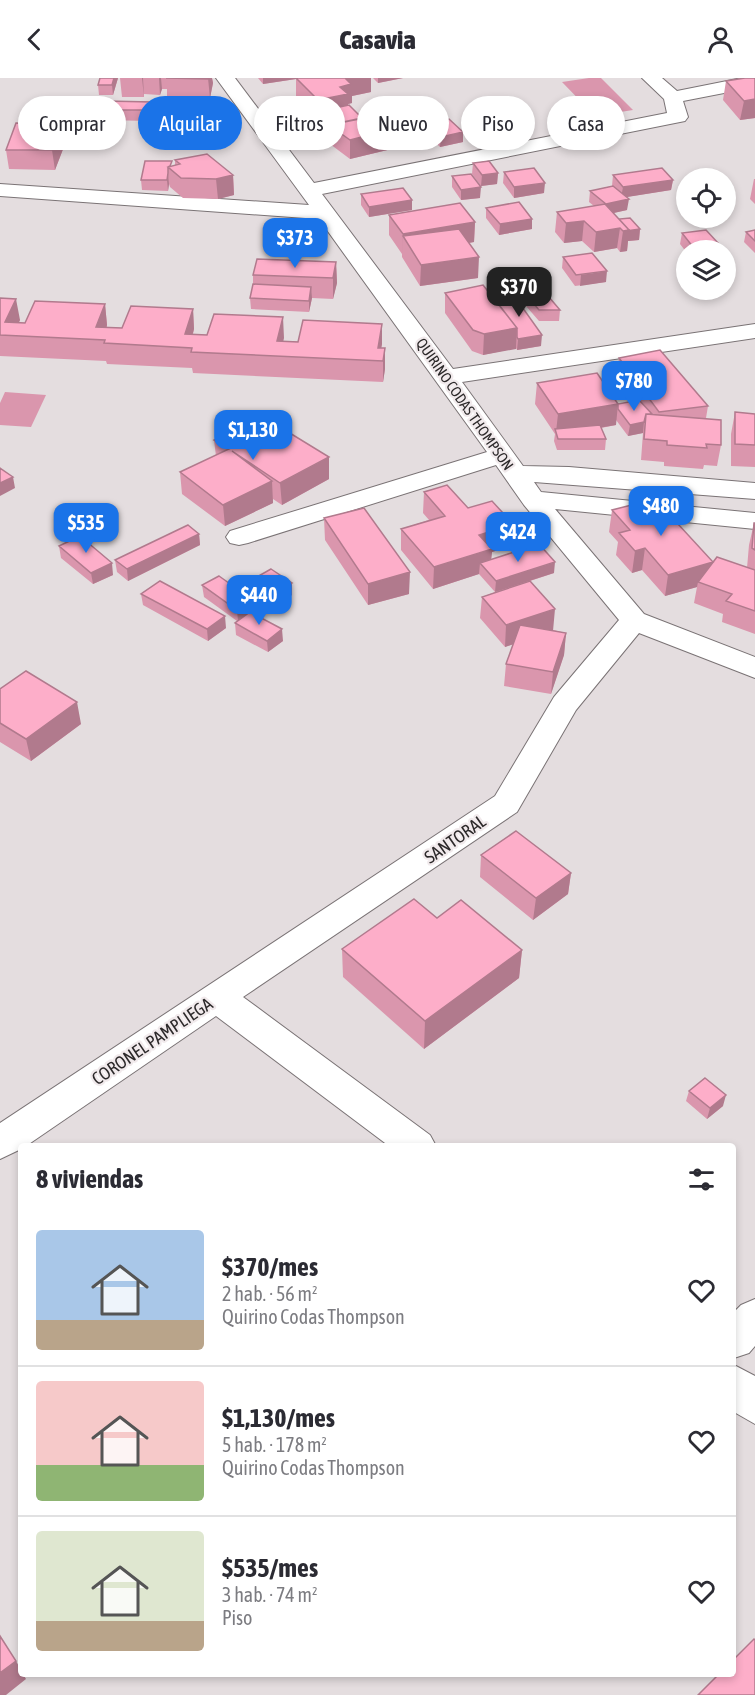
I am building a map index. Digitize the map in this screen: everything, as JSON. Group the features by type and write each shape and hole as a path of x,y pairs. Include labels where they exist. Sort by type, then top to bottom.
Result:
{"street":[{"name":"QUIRINO CODAS THOMPSON","path":"225,78 447,376 533,499 634,620 755,668"},
{"path":"309,190 678,117 673,97 651,78"},
{"path":"673,97 755,81"},
{"path":"0,190 327,213"},
{"path":"447,376 755,331"},
{"path":"239,537 509,464 569,475 755,491"},
{"path":"533,499 755,521"},
{"name":"SANTORAL","path":"217,997 506,804 565,704 634,620"},
{"name":"CORONEL PAMPLIEGA","path":"0,1143 217,997 413,1143"},
{"path":"736,1337 755,1318"},
{"path":"736,1387 755,1404"}],"shaded area":[{"path":"601,78 619,96 576,96 562,82"},
{"path":"625,102 633,110 625,111"},
{"path":"5,392 46,395 31,427 0,425 0,403"}],"building":[{"path":"100,78 114,78 112,85 98,85"},
{"path":"296,78 345,78 351,84 340,87 348,94 314,96"},
{"path":"755,78 755,99 744,101 726,81"},
{"path":"126,101 138,102 138,110 126,110"},
{"path":"349,105 357,113 357,119 345,122 345,106"},
{"path":"357,119 357,138 350,140 345,136 345,122"},
{"path":"449,119 461,130 461,132 449,135"},
{"path":"16,123 18,123 18,150 6,150"},
{"path":"207,154 233,175 216,179 181,178 168,167 180,164 175,160"},
{"path":"145,161 172,161 168,167 167,180 141,180"},
{"path":"489,161 498,173 482,175 473,163"},
{"path":"534,168 545,183 514,187 504,172"},
{"path":"662,168 673,180 623,187 613,175"},
{"path":"471,174 481,187 461,190 452,176"},
{"path":"613,186 629,199 606,204 590,191"},
{"path":"403,188 412,200 369,207 361,194"},
{"path":"519,202 532,219 500,224 486,208"},
{"path":"460,203 475,222 403,234 389,215"},
{"path":"605,204 629,230 623,231 620,228 596,232 584,221 566,223 557,212"},
{"path":"630,218 640,229 626,231 629,230 619,219"},
{"path":"459,229 479,257 421,265 403,236"},
{"path":"706,230 715,240 688,240 682,233"},
{"path":"755,230 755,241 746,232"},
{"path":"592,253 607,271 576,275 563,257"},
{"path":"257,259 336,262 333,278 253,275"},
{"path":"537,283 560,310 539,310 520,287"},
{"path":"253,284 311,287 309,301 250,298"},
{"path":"483,285 517,328 484,334 473,330 445,293"},
{"path":"515,297 542,335 518,339 517,328 496,301"},
{"path":"0,298 16,299 5,322 25,323 35,301 105,304 96,327 122,328 131,306 193,309 185,334 207,335 214,314 283,317 277,341 298,342 303,320 382,324 378,348 385,348 383,361 191,352 192,348 104,343 105,340 0,335"},
{"path":"660,350 708,406 659,412 619,358"},
{"path":"597,373 618,404 558,414 537,383"},
{"path":"639,400 652,414 646,414 644,422 630,425 618,409 618,404"},
{"path":"735,412 755,414 755,445 735,444"},
{"path":"646,414 721,420 721,445 706,444 707,448 667,445 667,441 644,439"},
{"path":"262,416 329,457 280,483 232,451 272,481 223,505 180,472 229,449 214,440"},
{"path":"600,425 606,439 558,439 555,429"},
{"path":"0,468 13,477 0,483"},
{"path":"447,485 468,508 492,501 513,524 479,535 492,549 434,567 401,529 445,516 424,492"},
{"path":"655,499 713,562 668,575 645,548 635,551 619,533 630,530 612,510"},
{"path":"364,508 410,572 368,584 324,518"},
{"path":"755,523 755,550 752,548"},
{"path":"188,525 199,534 127,569 115,560"},
{"path":"80,536 112,563 91,573 59,546"},
{"path":"539,544 555,562 496,581 480,563"},
{"path":"717,557 755,570 755,611 726,601 732,594 698,582"},
{"path":"271,569 292,583 261,600 241,586"},
{"path":"219,576 254,601 237,610 202,585"},
{"path":"160,581 225,616 207,629 141,594"},
{"path":"530,581 555,609 506,625 482,597"},
{"path":"250,612 282,629 267,641 235,623"},
{"path":"520,625 566,633 553,672 506,664"},
{"path":"26,671 77,702 26,739 0,723 0,689"},
{"path":"516,831 571,873 536,898 481,855"},
{"path":"414,899 437,918 461,900 522,950 425,1021 342,949"},
{"path":"705,1078 726,1095 710,1108 689,1091"},
{"path":"0,1636 16,1661 0,1673"},
{"path":"755,1640 755,1695 698,1695 716,1677 736,1677 736,1657"}]}
